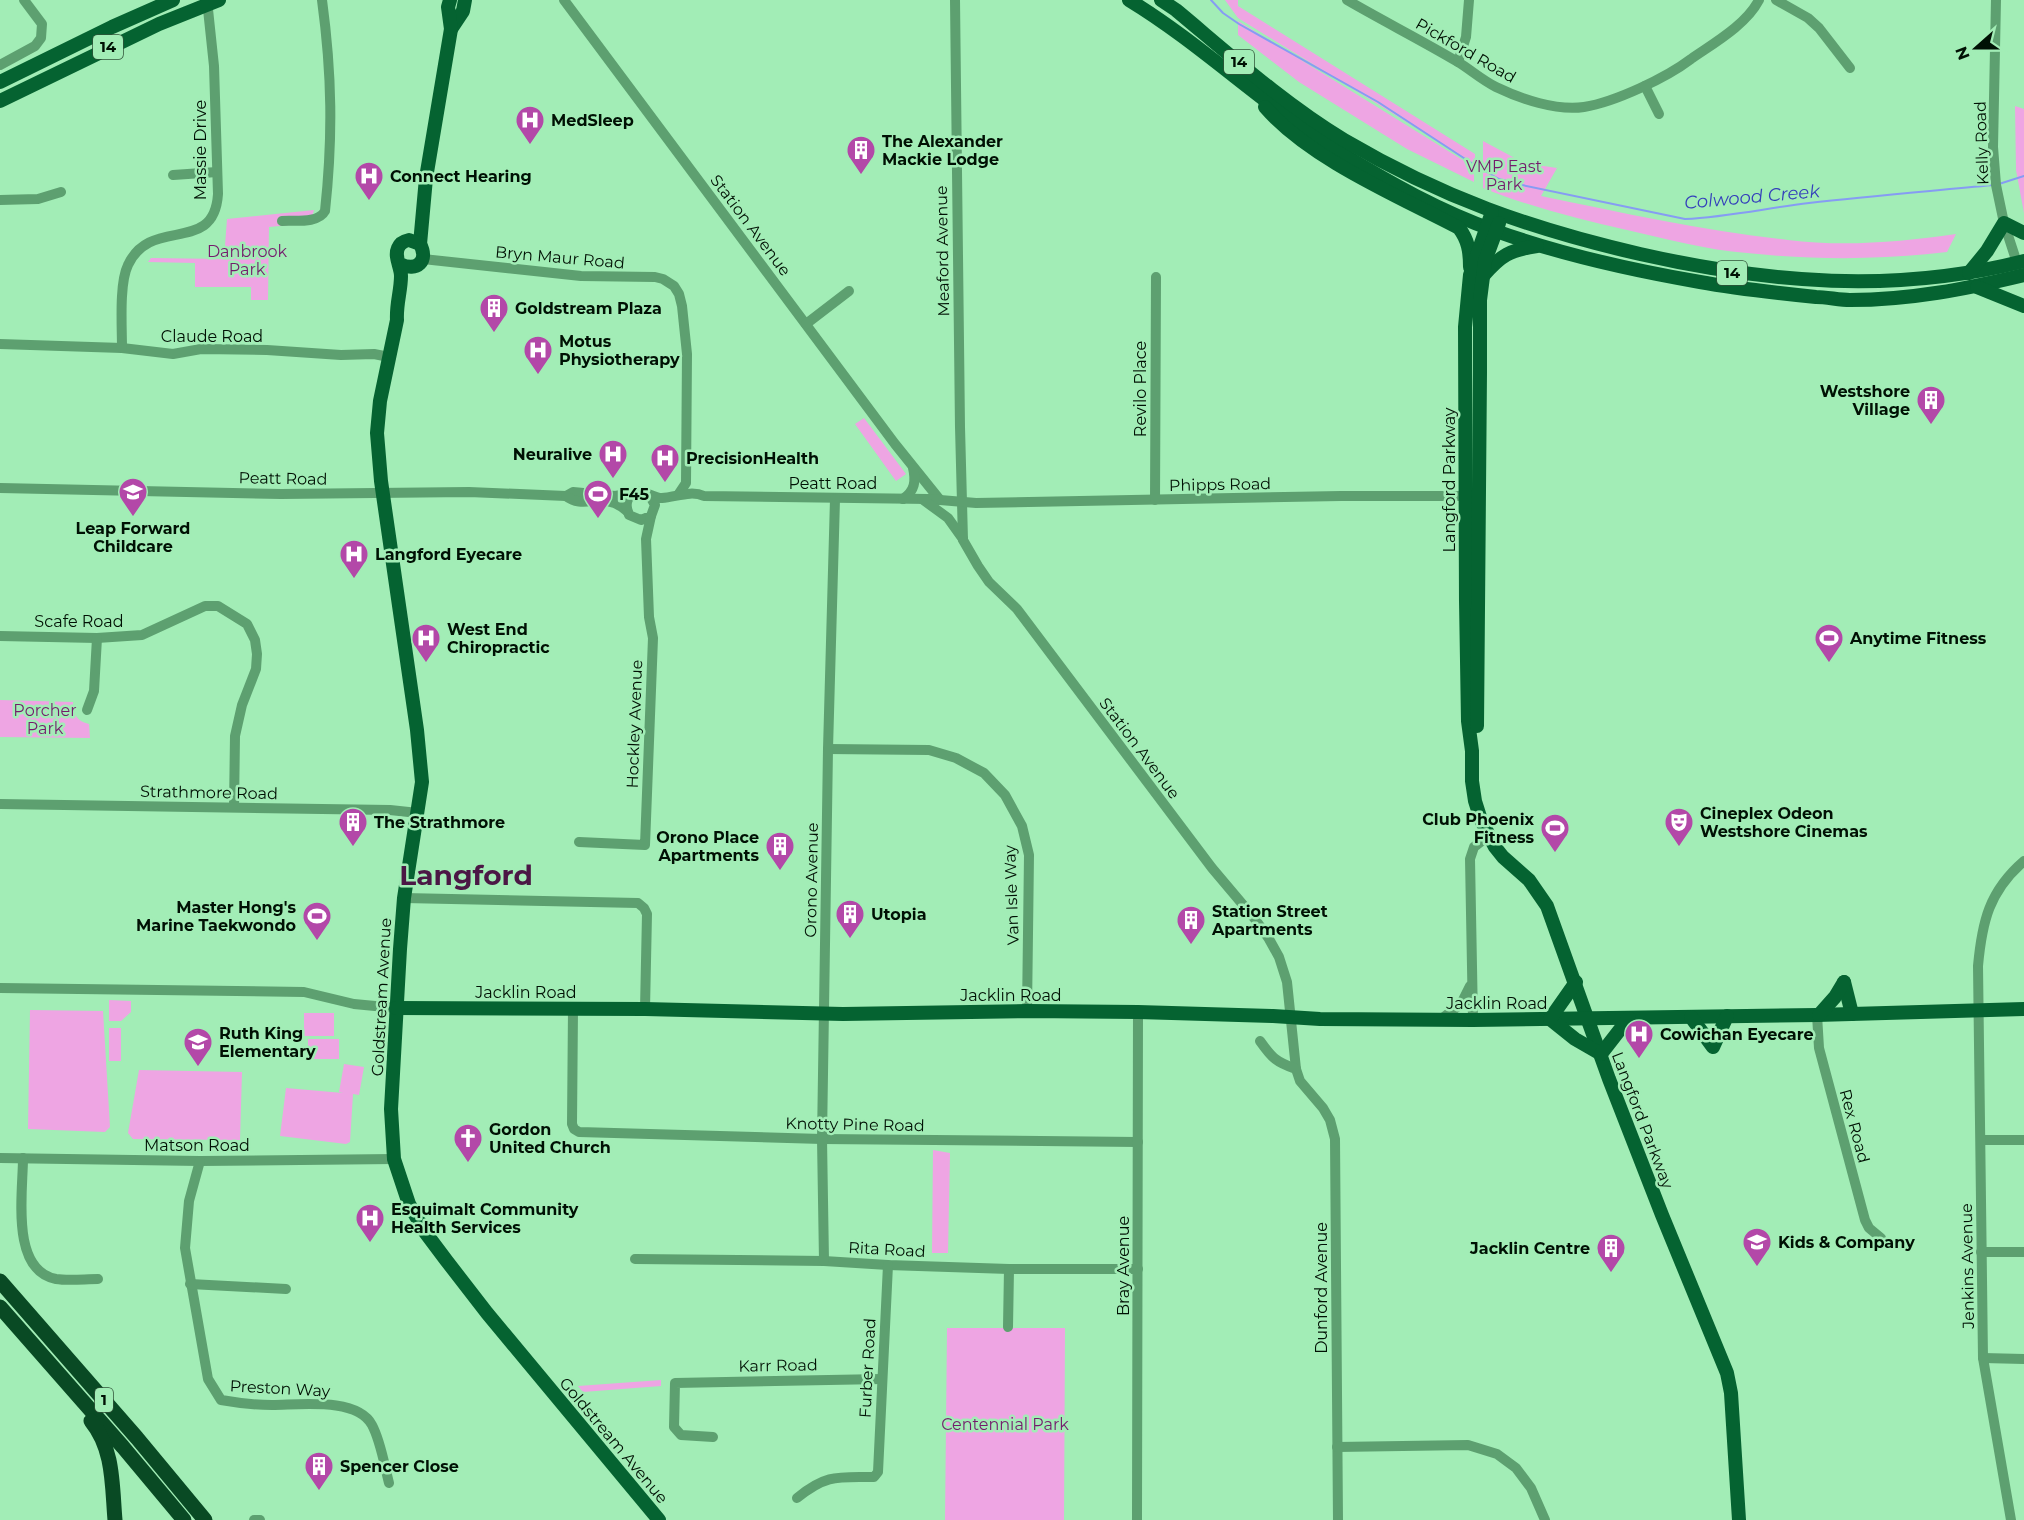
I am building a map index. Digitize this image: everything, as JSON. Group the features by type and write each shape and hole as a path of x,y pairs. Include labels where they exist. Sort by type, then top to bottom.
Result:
{"highway":[{"name":"1","path":"0,1281 206,1520"},
{"name":"1","path":"0,1307 184,1520"},
{"path":"0,1317 96,1427 106,1448 111,1473 115,1520"}],"main road":[{"name":"14","path":"0,82 172,0"},
{"name":"Goldstream Avenue","path":"450,0 448,7 451,29 415,254 404,308 397,320 380,401 376,433 382,494 422,782 404,898 391,1109 394,1160 409,1204 425,1232 487,1313 659,1520"},
{"name":"Goldstream Avenue","path":"451,29 463,11 465,0"},
{"name":"14","path":"1129,0 1165,23 1299,126 1339,152 1446,211 1491,230 1540,246 1664,276 1768,293 1849,300 1927,295 1977,287 2022,271"},
{"name":"14","path":"1161,0 1302,113 1341,138 1391,167 1440,190 1497,214 1555,233 1690,265 1741,274 1837,282 1904,281 1969,273 2022,271"},
{"name":"14","path":"0,101 112,45 211,1"},
{"path":"1244,83 1280,124 1326,156 1459,228 1466,238 1477,276 1509,252 1540,246"},
{"name":"Langford Parkway","path":"1497,214 1477,276 1465,327 1472,496 1468,711 1475,801 1488,836 1503,857 1529,880 1547,906 1662,1215 1727,1373 1731,1393 1739,1520"},
{"path":"1969,273 1987,251 2004,223 2024,233"},
{"path":"1977,287 2024,306"},
{"path":"1576,982 1550,1019 1575,1039 1601,1054 1629,1018"},
{"path":"1818,1015 1844,982 1852,1014"},
{"name":"Jacklin Road","path":"396,1008 645,1009 825,1013 1138,1012 1320,1019 1440,1020 1818,1015 2024,1009"},
{"path":"1691,1017 1713,1047 1727,1016"}],"street":[{"path":"0,65 35,46 41,38 39,19 24,0"},
{"path":"282,220 317,219 325,211 330,167 332,112 322,0"},
{"name":"Station Avenue","path":"564,0 913,468 940,500"},
{"name":"Meaford Avenue","path":"955,0 962,501"},
{"name":"Pickford Road","path":"1347,0 1504,91 1556,106 1583,107 1645,86 1674,72 1738,24 1759,0"},
{"path":"1458,63 1466,37 1469,0"},
{"path":"1776,0 1808,18 1819,28 1850,68"},
{"name":"Kelly Road","path":"1996,0 1993,147 1996,185 2004,223 2022,271"},
{"name":"Massie Drive","path":"122,348 123,279 131,258 141,247 156,238 189,233 203,226 213,214 216,206 217,172 211,1"},
{"path":"1645,86 1659,114"},
{"path":"173,175 217,172"},
{"path":"0,200 38,199 61,192"},
{"name":"Bryn Maur Road","path":"415,254 441,260 553,274 655,277 674,286 681,302 686,343 686,483"},
{"name":"Revilo Place","path":"1155,500 1156,277"},
{"path":"806,324 849,291"},
{"name":"Claude Road","path":"0,344 122,348 173,354 201,349 267,350 340,355 374,354 389,357"},
{"path":"903,499 909,495 915,484 913,468"},
{"path":"678,495 686,483 699,495"},
{"name":"Peatt Road","path":"0,488 382,494 469,492 566,496 573,492 620,496 644,491 660,498 699,495 962,501"},
{"path":"631,516 627,501 634,493"},
{"name":"Peatt Road","path":"566,496 573,501 609,501 620,505 631,516 643,520 670,502 697,499 699,495"},
{"path":"651,496 654,501 653,513"},
{"name":"Phipps Road","path":"962,501 1007,503 1472,496"},
{"name":"Orono Avenue","path":"824,1261 822,1139 828,749 835,499"},
{"path":"922,499 948,518 963,540"},
{"name":"Station Avenue","path":"962,501 963,540 983,574 1017,609 1212,868 1263,928 1279,957 1287,982 1290,1017"},
{"name":"Hockley Avenue","path":"579,842 645,844 653,638 649,617 646,539 653,513"},
{"name":"Hockley Avenue","path":"631,516 646,539"},
{"name":"Scafe Road","path":"0,636 97,638 142,635 205,606 218,606 247,624 255,640 256,669 242,705 235,736 234,807"},
{"path":"87,710 94,692 97,638"},
{"name":"Van Isle Way","path":"828,749 929,750 956,758 984,773 1005,795 1022,826 1029,855 1027,1011"},
{"name":"Strathmore Road","path":"0,804 390,810 418,813"},
{"path":"1473,1020 1470,859 1474,847 1488,836"},
{"path":"1979,1010 1978,966 1981,932 1991,904 2001,886 2024,861"},
{"path":"404,898 638,903 647,914 645,1009"},
{"path":"1440,1020 1461,1004 1471,983"},
{"name":"Jacklin Road","path":"0,988 304,992 354,1004 396,1008"},
{"name":"Knotty Pine Road","path":"573,1009 572,1117 574,1129 585,1133 822,1139 1138,1142"},
{"name":"Jenkins Avenue","path":"1979,1010 1983,1358 2011,1520"},
{"name":"Bray Avenue","path":"1137,1520 1138,1012"},
{"name":"Rex Road","path":"1818,1015 1819,1048 1864,1220 1869,1228 1881,1238"},
{"name":"Dunford Avenue","path":"1290,1017 1296,1069 1304,1087 1323,1108 1330,1120 1335,1139 1338,1520"},
{"path":"1260,1041 1279,1063 1296,1069"},
{"path":"1981,1140 2024,1140"},
{"name":"Matson Road","path":"0,1158 200,1161 394,1160"},
{"path":"23,1158 22,1238 31,1262 46,1275 57,1279 98,1279"},
{"name":"Preston Way","path":"200,1161 189,1201 185,1248 208,1379 221,1400 239,1404 319,1404 357,1410 371,1424 389,1483"},
{"path":"1981,1252 2024,1252"},
{"name":"Rita Road","path":"635,1259 824,1261 1009,1269 1138,1269"},
{"name":"Furber Road","path":"797,1498 813,1485 834,1477 874,1477 878,1472 888,1265"},
{"path":"1008,1327 1009,1269"},
{"path":"190,1284 286,1289"},
{"path":"1983,1358 2024,1359"},
{"name":"Karr Road","path":"713,1437 681,1435 674,1427 675,1383 882,1379"},
{"path":"1337,1447 1468,1445 1497,1454 1516,1468 1531,1488 1545,1520"},
{"path":"254,1520 260,1520"}],"green space":[{"name":"VMP East Park","path":"1225,0 1238,0 1238,6 1475,154 1475,164 1238,18"},
{"name":"VMP East Park","path":"1238,21 1474,167 1474,182 1407,149 1299,82 1238,35"},
{"path":"2015,106 2024,109 2024,213 2016,170"},
{"name":"VMP East Park","path":"1483,141 1524,163 1557,168 1541,196 1633,215 1726,232 1809,242 1872,243 1956,234 1947,252 1897,257 1797,257 1732,252 1702,247 1572,217 1483,188"},
{"name":"Danbrook Park","path":"314,210 310,223 269,227 268,300 251,300 251,287 195,287 195,263 148,262 151,258 224,259 227,219"},
{"path":"864,418 906,474 896,481 855,424"},
{"name":"Porcher Park","path":"0,700 73,702 76,717 89,724 90,738 0,737"},
{"path":"109,1000 131,1001 131,1012 121,1021 109,1021"},
{"path":"30,1010 103,1011 110,1127 105,1132 28,1129"},
{"path":"304,1013 334,1013 334,1036 304,1036"},
{"path":"109,1028 121,1028 121,1061 109,1061"},
{"path":"308,1039 339,1039 339,1059 308,1059"},
{"path":"344,1064 364,1067 359,1095 353,1094 350,1142 346,1144 280,1136 286,1088 343,1093 339,1092"},
{"path":"139,1070 242,1072 240,1140 133,1139 128,1133"},
{"path":"933,1150 950,1153 948,1253 932,1253"},
{"name":"Centennial Park","path":"947,1328 1065,1328 1064,1520 945,1520"},
{"path":"661,1380 661,1386 583,1392 578,1386"}],"waterway":[{"name":"Colwood Creek","path":"1211,0 1223,13 1239,24 1378,102 1476,166 1499,179 1522,185 1685,219 1832,200 1993,185"},
{"name":"Colwood Creek","path":"1999,184 2024,176"}],"place":[{"name":"MedSleep","path":"530,146"},
{"name":"The Alexander Mackie Lodge","path":"861,176"},
{"name":"Connect Hearing","path":"369,202"},
{"name":"Goldstream Plaza","path":"494,334"},
{"name":"Motus Physiotherapy","path":"538,376"},
{"name":"Westshore Village","path":"1931,426"},
{"name":"Neuralive","path":"613,480"},
{"name":"PrecisionHealth","path":"665,484"},
{"name":"Leap Forward Childcare","path":"133,518"},
{"name":"F45","path":"598,520"},
{"name":"Langford Eyecare","path":"354,580"},
{"name":"West End Chiropractic","path":"426,664"},
{"name":"Anytime Fitness","path":"1829,664"},
{"name":"The Strathmore","path":"353,848"},
{"name":"Cineplex Odeon Westshore Cinemas","path":"1679,848"},
{"name":"Club Phoenix Fitness","path":"1555,854"},
{"name":"Orono Place Apartments","path":"780,872"},
{"name":"Utopia","path":"850,940"},
{"name":"Master Hong's Marine Taekwondo","path":"317,942"},
{"name":"Station Street Apartments","path":"1191,946"},
{"name":"Cowichan Eyecare","path":"1639,1060"},
{"name":"Ruth King Elementary","path":"198,1068"},
{"name":"Gordon United Church","path":"468,1164"},
{"name":"Esquimalt Community Health Services","path":"370,1244"},
{"name":"Kids & Company","path":"1757,1268"},
{"name":"Jacklin Centre","path":"1611,1274"},
{"name":"Spencer Close","path":"319,1492"}],"district":[{"name":"Langford","path":"466,875"}]}
